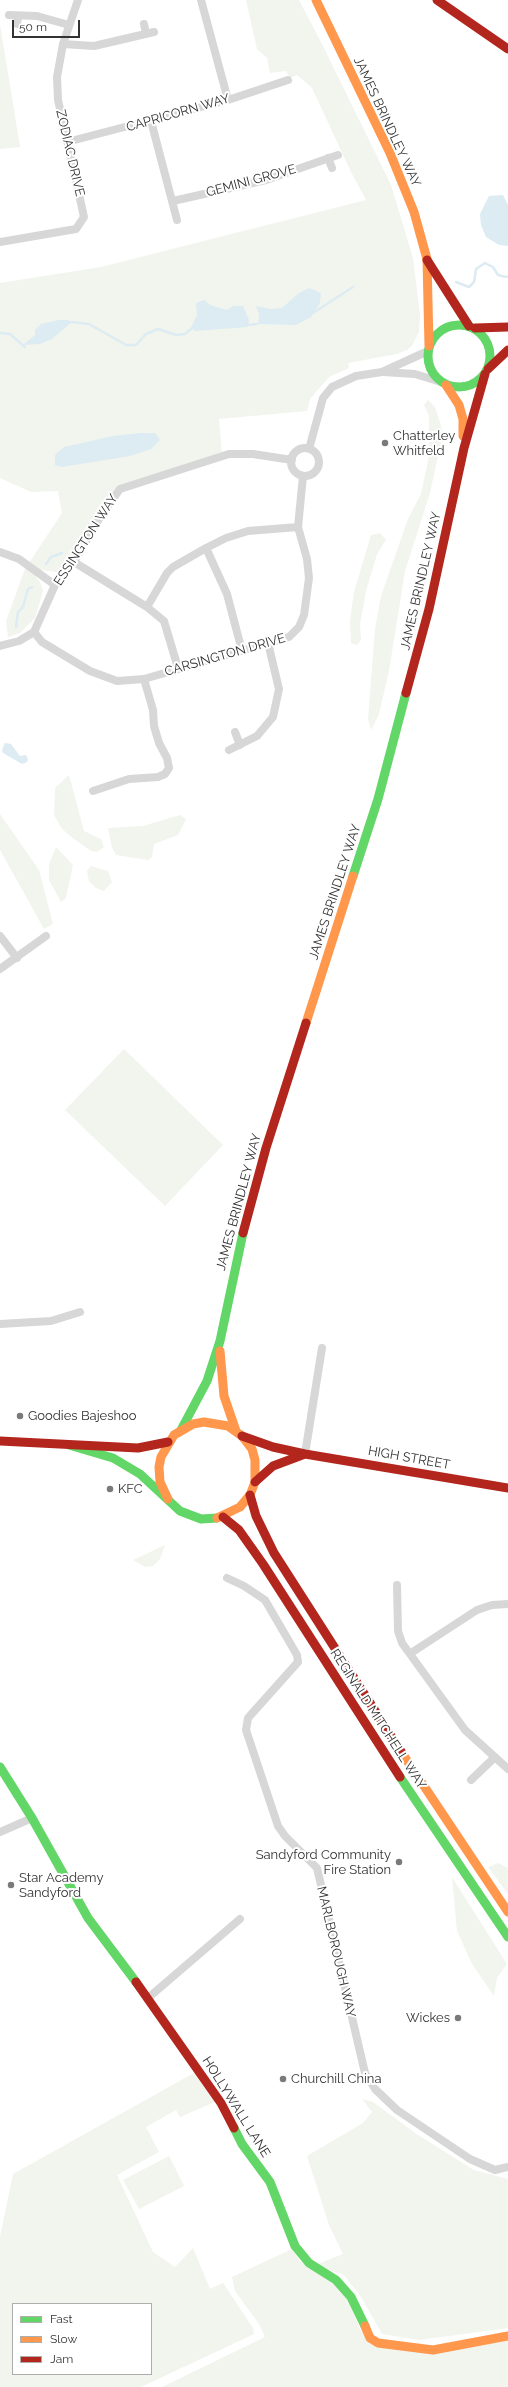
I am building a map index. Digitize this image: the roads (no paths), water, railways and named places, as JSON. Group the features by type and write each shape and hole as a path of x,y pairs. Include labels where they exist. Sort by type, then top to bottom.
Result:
{"main road":[{"name":"JAMES BRINDLEY WAY","path":"316,0 390,152 414,212 426,259 428,349"},
{"path":"437,0 508,49"},
{"name":"JAMES BRINDLEY WAY","path":"426,259 442,287 472,327"},
{"path":"508,327 472,327 457,324 445,327 432,339 428,349 428,364 434,374 444,383 466,386 477,381 508,350"},
{"path":"472,327 487,340 490,350 486,372"},
{"name":"JAMES BRINDLEY WAY","path":"181,1430 195,1408 207,1381 220,1341 235,1264 266,1148 310,1006 370,828 429,609 464,448 486,372"},
{"name":"JAMES BRINDLEY WAY","path":"444,383 459,405 463,420 464,448"},
{"name":"JAMES BRINDLEY WAY","path":"220,1341 224,1396 239,1433"},
{"path":"69,1445 113,1458 140,1474 168,1499 185,1514 201,1519 223,1517 240,1507 250,1495 255,1482 255,1460 252,1450 239,1433 215,1422 204,1422 181,1430 168,1442 161,1457 159,1473 168,1499"},
{"name":"HIGH STREET","path":"239,1433 272,1447 305,1454 508,1488"},
{"path":"0,1441 69,1445 91,1444 138,1448 168,1442"},
{"path":"255,1482 274,1466 305,1454"},
{"name":"REGINALD MITCHELL WAY","path":"250,1495 256,1516 274,1553 438,1809 508,1912"},
{"name":"REGINALD MITCHELL WAY","path":"223,1517 239,1530 263,1564 422,1811 508,1937"},
{"name":"HOLLYWALL LANE","path":"0,1767 32,1818 88,1918 148,1998 221,2103 242,2144 270,2182 295,2246 309,2264 336,2280 351,2297 370,2338 378,2343 432,2350 508,2336"}],"street":[{"name":"ZODIAC DRIVE","path":"0,242 76,229 84,217 68,142 57,77 63,44 78,0"},
{"path":"201,0 228,100"},
{"path":"9,15 18,20 37,16 69,25"},
{"path":"63,44 94,46 150,33 144,24"},
{"name":"CAPRICORN WAY","path":"68,142 228,100 288,80"},
{"path":"151,121 177,220"},
{"name":"GEMINI GROVE","path":"173,201 266,180 338,155"},
{"path":"328,158 332,168"},
{"path":"382,372 428,349"},
{"path":"309,449 323,398 332,387 356,376 382,372 416,374 444,383"},
{"path":"309,449 317,455 319,465 313,474 303,476 294,469 292,460 298,450 309,449"},
{"name":"ESSINGTON WAY","path":"34,632 55,585 74,562 114,496 127,485 229,454 253,454 292,460"},
{"name":"CARSINGTON DRIVE","path":"34,632 42,642 101,676 117,681 144,679 289,637 299,627 304,615 309,578 307,559 298,527 303,476"},
{"path":"147,607 167,573 174,567 206,548 226,538 248,531 298,527"},
{"path":"206,548 227,594 242,651"},
{"path":"0,552 19,559 55,585"},
{"path":"74,562 147,607 164,621 178,668"},
{"path":"0,646 19,641 34,632"},
{"path":"229,750 257,736 273,717 277,705 279,689 268,643"},
{"path":"93,791 129,779 158,777 165,774 169,768 167,758 157,737 153,710 144,679"},
{"path":"235,732 240,745"},
{"path":"0,936 17,958"},
{"path":"0,969 46,936"},
{"path":"0,1324 51,1321 80,1312"},
{"path":"305,1454 322,1348"},
{"name":"MARLBOROUGH WAY","path":"228,1578 244,1586 265,1600 297,1655 298,1662 248,1718 246,1730 278,1826 285,1836 317,1868 366,2073 375,2089 397,2110 470,2159 495,2170 508,2167"},
{"path":"397,1585 398,1631 402,1643 411,1653 465,1730 494,1758 508,1769"},
{"path":"411,1653 477,1610 492,1605 508,1604"},
{"path":"471,1780 494,1758"},
{"path":"0,1832 32,1818"},
{"path":"148,1998 240,1919"}],"waterway":[{"path":"456,282 469,287 474,282 476,269 485,263 493,267 498,275 508,276"},
{"path":"313,313 353,287"},
{"path":"72,322 89,324 126,345 136,345 146,334 158,329 176,335 185,334 192,328"},
{"path":"248,325 257,324"},
{"path":"0,333 10,334 25,347"},
{"path":"46,564 51,557 62,553"},
{"path":"16,627 18,612 23,607 28,589 32,587"}],"place":[{"name":"Chatterley Whitfeld","path":"385,443"},
{"name":"Goodies Bajeshoo","path":"20,1416"},
{"name":"KFC","path":"110,1489"},
{"name":"Sandyford Community Fire Station","path":"399,1862"},
{"name":"Star Academy Sandyford","path":"11,1885"},
{"name":"Wickes","path":"458,2018"},
{"name":"Churchill China","path":"283,2079"}]}
